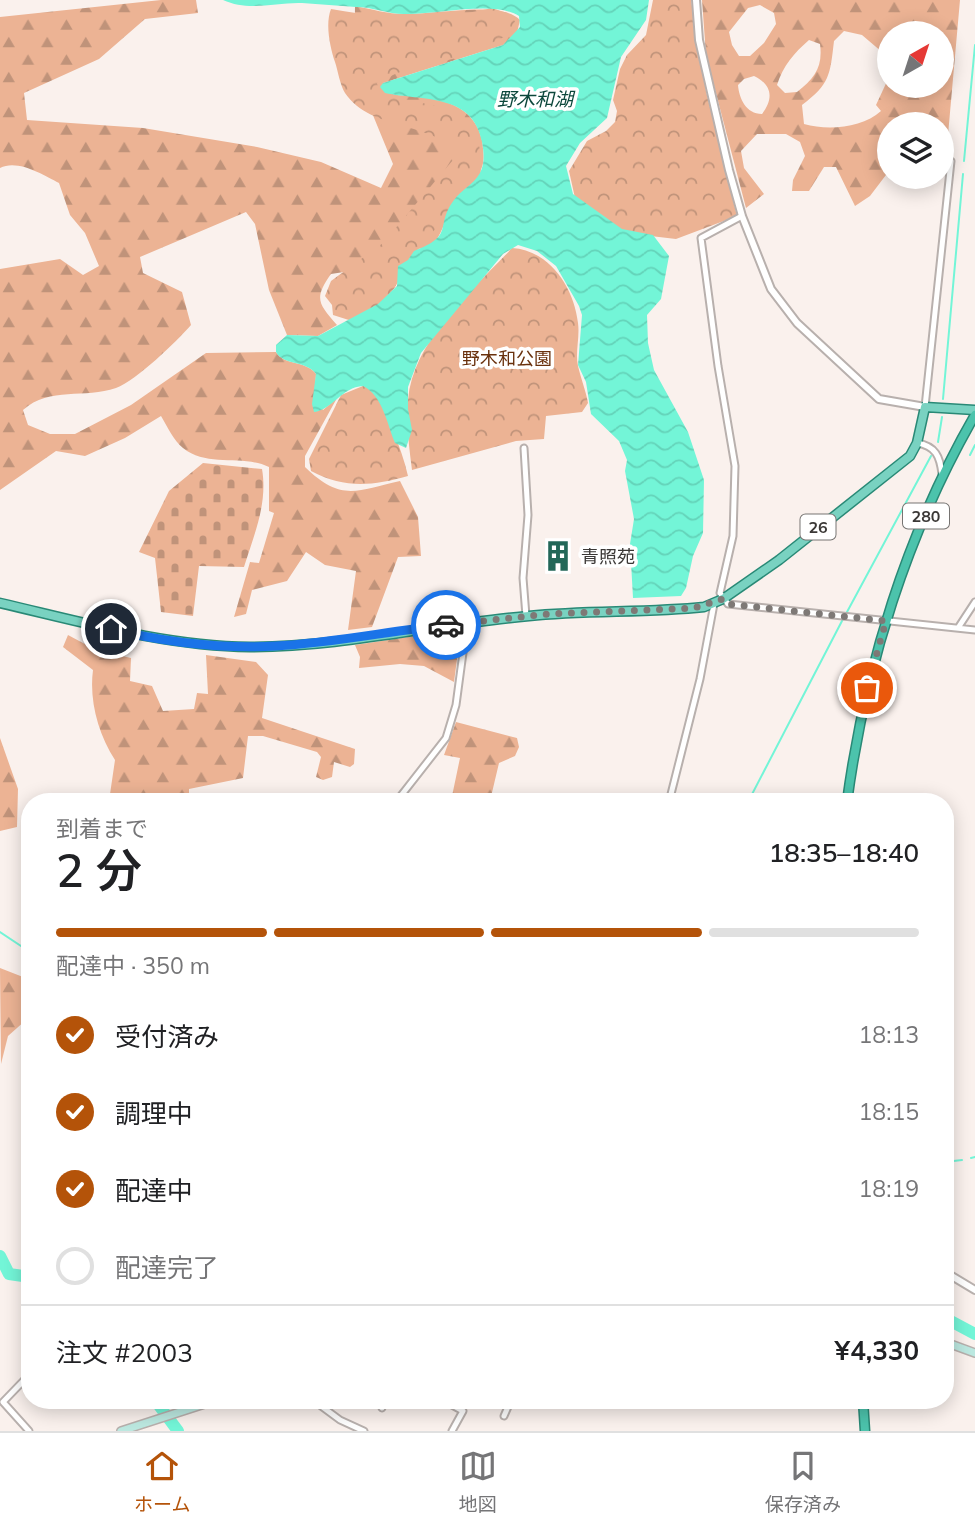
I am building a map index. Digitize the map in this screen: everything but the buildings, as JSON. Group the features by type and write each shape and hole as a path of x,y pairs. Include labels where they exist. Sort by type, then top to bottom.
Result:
{"highway":[{"name":"280","path":"848,793 867,688 886,621 943,477 975,412"},
{"path":"864,1409 865,1431"}],"main road":[{"path":"917,443 925,407 975,412"},
{"name":"26","path":"0,603 135,635 186,643 237,646 321,642 526,616 680,609 714,604 779,560 903,461 917,443"},
{"path":"954,1345 975,1353"},
{"path":"121,1431 189,1409"}],"street":[{"path":"696,0 704,61 742,216 771,289 797,323 879,399 925,407 948,189"},
{"path":"742,216 701,238 735,466 733,536 720,593 723,599 728,604 767,610 975,630"},
{"path":"917,443 927,445 936,452 943,477"},
{"path":"524,448 528,514 523,578 526,616"},
{"path":"958,628 975,601"},
{"path":"671,793 700,679 714,604"},
{"path":"403,793 446,737 456,705 467,623"},
{"path":"954,1277 975,1290"},
{"path":"21,1384 4,1402 29,1431"},
{"path":"325,1409 340,1420 364,1431"},
{"path":"452,1431 463,1411 459,1409"},
{"path":"504,1416 507,1409"}],"green space":[{"path":"161,0 196,0 198,13 145,19 99,59 24,93 27,120 143,128 257,147 321,162 381,188 393,164 354,69 355,6 404,14 498,11 511,14 520,20 517,33 503,45 383,83 394,95 434,99 459,108 477,126 484,157 476,179 447,218 439,236 431,245 417,249 386,298 357,270 331,274 322,290 320,301 337,325 318,336 287,335 269,290 255,224 246,212 140,257 143,273 182,292 191,325 156,360 116,388 56,395 33,403 23,410 28,425 50,434 75,434 131,405 206,353 276,352 284,359 312,370 316,374 315,393 323,410 337,398 305,456 305,467 329,485 350,491 400,481 418,517 421,556 398,557 372,627 348,630 356,571 325,565 306,552 287,581 252,590 246,614 234,617 250,562 259,563 274,513 269,511 269,467 248,461 203,458 193,454 177,441 161,416 125,438 85,456 56,451 0,490 0,269 60,259 83,275 99,266 85,233 70,215 59,183 38,172 15,165 0,168 0,17"},
{"path":"653,0 691,0 706,91 737,216 676,239 625,233 575,198 569,171 587,141 606,131 615,122 617,111 613,100 620,69 627,55 646,35"},
{"path":"702,0 960,0 954,68 954,21 877,21 877,48 862,35 844,31 834,41 827,78 818,91 802,105 804,124 813,126 844,127 877,114 877,187 870,196 855,206 836,167 824,167 809,191 792,191 793,180 805,156 800,142 786,134 757,134 741,151 744,168 764,194 746,208 706,55","holes":["760,5 774,13 776,24 764,43 750,56 739,56 732,45 729,32 748,8","809,40 820,44 819,66 809,82 797,92 785,93 777,85 779,78 790,60","754,76 765,83 769,92 768,103 762,114 748,108 740,95 738,85 744,79"]},
{"path":"492,8 507,13 515,21 510,34 468,55 397,73 377,83 379,93 447,110 470,124 478,140 481,175 404,266 395,287 383,303 352,321 333,315 332,305 325,296 331,281 383,243 458,154 446,143 432,136 370,114 356,105 345,93 330,43 328,22 331,9 412,18 449,16"},
{"path":"879,98 951,98 950,112 880,112 876,105"},
{"name":"野木和公園","path":"512,248 525,250 548,263 571,296 578,323 578,366 588,403 582,412 546,416 544,439 516,441 412,470 408,400 412,378 421,357 447,317"},
{"path":"363,386 377,387 408,476 359,484 335,481 311,471 309,459 341,395"},
{"path":"203,463 262,469 262,507 256,531 244,567 199,566 193,616 161,612 155,558 139,552 169,491"},
{"path":"461,629 454,682 424,666 400,664 359,668 360,657 355,645"},
{"path":"68,635 96,650 131,658 130,681 152,686 163,711 194,709 197,693 208,694 206,655 256,662 268,675 262,718 355,749 354,764 350,767 334,762 332,777 323,780 316,777 321,757 317,752 263,736 248,736 243,778 189,789 189,793 110,793 115,760 96,716 92,693 93,670 63,647"},
{"path":"456,722 517,738 519,747 515,756 499,763 492,793 453,793 460,758 444,755"},
{"path":"0,738 18,789 17,827 0,831"},
{"path":"0,968 21,976 21,1024 8,1036 1,1064"}],"water":[{"name":"野木和湖","path":"223,0 649,0 646,20 621,57 607,118 580,143 566,166 573,194 622,229 653,235 669,256 661,299 647,315 648,343 654,370 688,432 704,480 703,533 681,596 633,598 630,544 634,519 625,471 627,460 619,441 591,414 586,382 578,365 582,315 579,306 556,266 537,251 518,245 503,254 421,353 408,387 412,430 406,448 395,443 380,403 363,386 349,390 326,407 314,412 312,404 316,374 307,367 284,359 276,352 276,345 287,335 318,336 378,304 397,286 398,266 408,260 414,251 440,235 448,209 482,169 482,142 477,126 468,115 444,102 385,93 380,87 383,83 503,45 520,27 519,16 495,9 404,14 362,7 302,3 262,6 233,4"}],"waterway":[{"path":"964,161 975,45"},
{"path":"943,399 963,174"},
{"path":"938,442 942,417"},
{"path":"970,455 975,445"},
{"path":"847,612 931,456"},
{"path":"753,793 843,619"},
{"path":"0,932 21,946"},
{"path":"971,1158 975,1157"},
{"path":"954,1161 962,1160"},
{"path":"0,1256 9,1274 21,1276"},
{"path":"954,1323 975,1334"},
{"path":"162,1409 178,1431"}],"way so far":[{"path":"446,625 586,611 694,608 714,604 723,599 728,604 767,610 886,621 867,688"}],"place":[{"name":"青照苑","path":"558,556"}],"route":[{"path":"111,629 186,643 248,647 321,642 446,625"}]}
